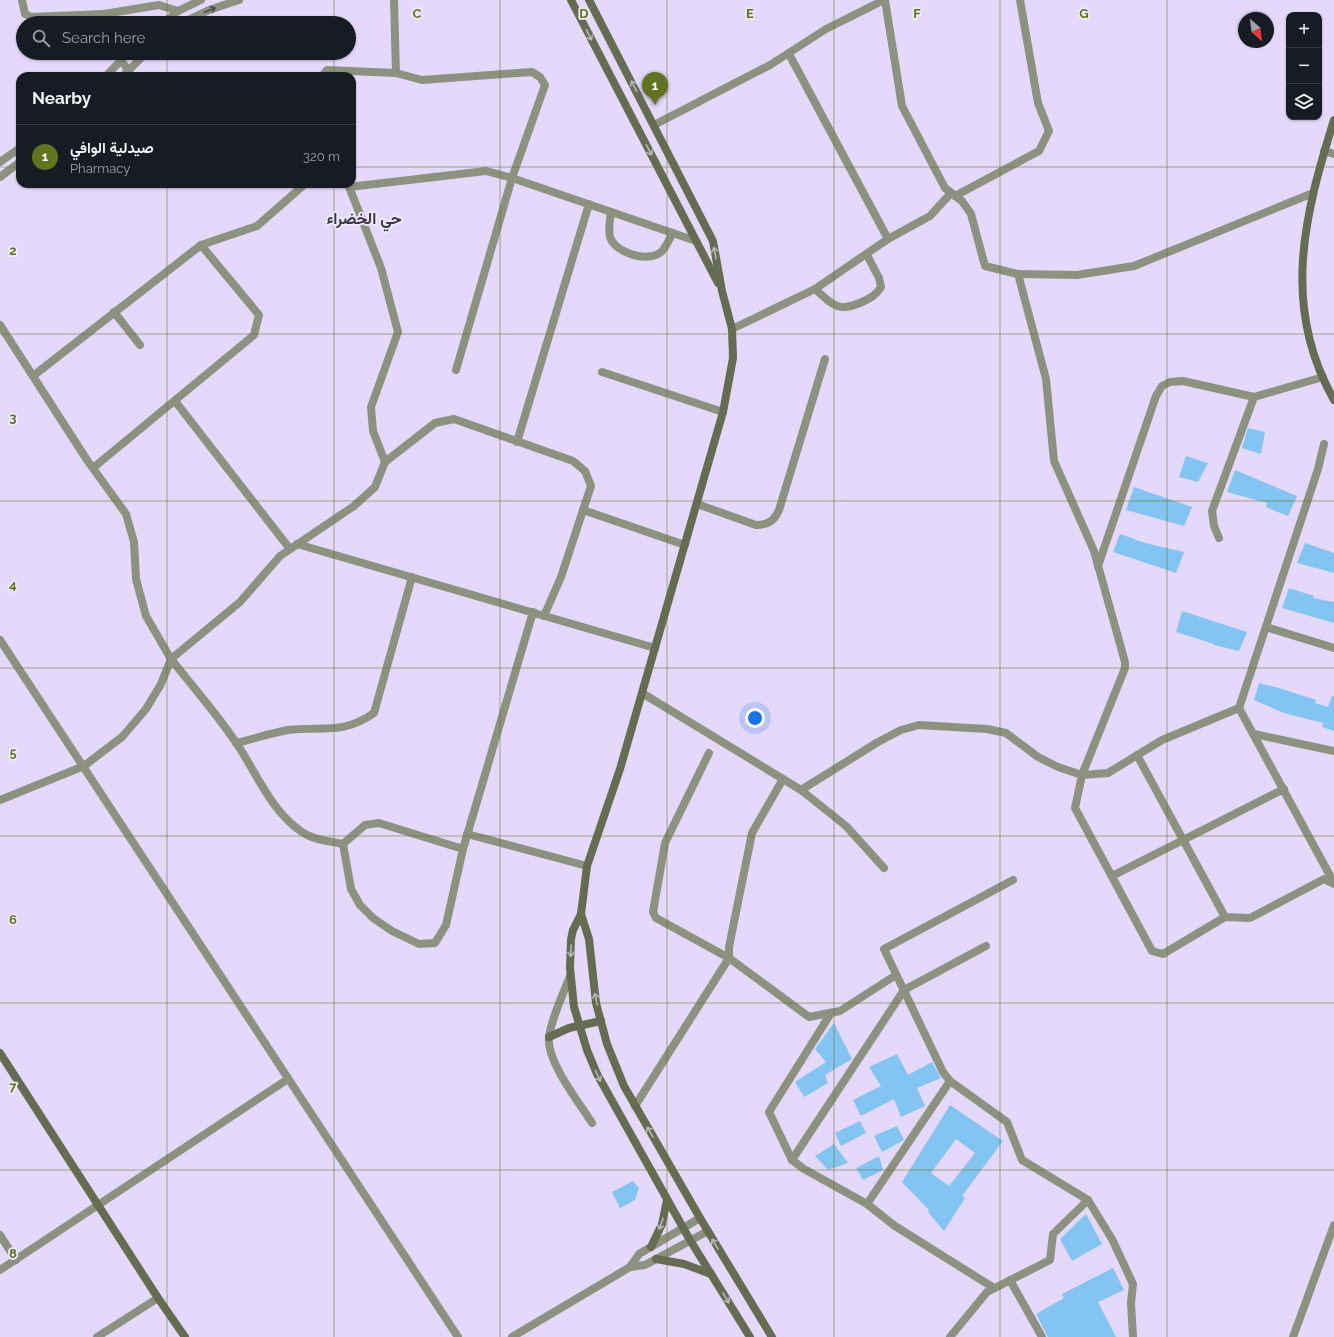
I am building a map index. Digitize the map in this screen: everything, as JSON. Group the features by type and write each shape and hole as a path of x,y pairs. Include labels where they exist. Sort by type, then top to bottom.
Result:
{"street":[{"path":"22,0 25,14 30,16"},
{"path":"172,16 178,11 201,0"},
{"path":"197,16 209,10 239,0"},
{"path":"394,0 396,73"},
{"path":"571,0 722,291"},
{"path":"589,0 713,241 722,291 732,329 732,358 724,412 620,769 588,866 581,914 573,930 571,939 570,976 574,1007 579,1026 587,1050 608,1096 690,1240 750,1337"},
{"path":"654,125 789,54 826,29 884,0 902,106 945,188 962,201 971,214 985,266 1018,274 1077,275 1134,266 1312,193"},
{"path":"732,329 815,289 867,255 888,239 930,216 953,194 1039,151 1049,131 1038,103 1020,0"},
{"path":"56,16 104,14 159,5 178,11"},
{"path":"789,54 888,239"},
{"path":"109,72 116,60"},
{"path":"120,60 125,72"},
{"path":"126,72 139,60"},
{"path":"325,72 327,70 396,73 422,80 532,72 540,77 545,86 512,178 456,370"},
{"path":"1334,120 1312,193 1305,230 1302,282 1305,313 1311,342 1323,378 1334,400"},
{"path":"0,162 16,151"},
{"path":"1324,151 1334,154"},
{"path":"0,177 16,165"},
{"path":"356,185 486,171 512,178 589,204 696,242"},
{"path":"33,376 201,245 258,226 301,188"},
{"path":"350,188 381,268 398,332 371,407 373,431 385,462"},
{"path":"517,442 589,204"},
{"path":"611,212 609,228 610,238 623,250 649,257 655,255 662,251 672,233"},
{"path":"93,468 254,335 259,315 201,245"},
{"path":"815,289 830,303 839,308 848,308 870,299 877,294 881,287 879,278 867,255"},
{"path":"1018,274 1046,379 1054,461 1094,551 1125,662 1125,668 1082,775 1075,808 1152,951 1163,954 1225,917 1250,918 1324,879 1334,883"},
{"path":"114,312 140,345"},
{"path":"0,325 93,468 126,514 134,542 136,579 146,616 171,659 236,743 276,809 288,822 303,833 319,840 343,844"},
{"path":"697,504 756,525 765,525 774,519 779,510 825,358"},
{"path":"602,372 724,412"},
{"path":"1098,566 1156,396 1162,386 1170,382 1183,381 1254,397 1323,378"},
{"path":"1219,538 1214,526 1212,511 1254,397"},
{"path":"175,401 293,547 412,576 656,648"},
{"path":"0,800 84,766 122,738 146,709 161,684 171,659 240,602 280,556 354,506 375,487 385,462 435,423 454,419 573,461 585,471 591,486 561,577 544,616"},
{"path":"1324,444 1318,469 1239,708 1334,883"},
{"path":"583,510 685,545"},
{"path":"236,743 287,730 342,729 361,723 374,714 412,576"},
{"path":"343,844 352,889 360,905 373,918 392,931 419,944 436,943 446,925 467,834 533,612"},
{"path":"1266,627 1334,648"},
{"path":"0,640 458,1337"},
{"path":"642,693 802,790 846,826 884,868"},
{"path":"802,790 878,742 901,730 919,725 987,729 1006,733 1038,758 1082,775 1108,773 1162,740 1239,708"},
{"path":"1254,734 1334,751"},
{"path":"709,753 665,843 653,912 656,918 729,958 809,1017 840,1011 896,975"},
{"path":"1137,755 1225,917"},
{"path":"635,1106 729,958 729,947 752,834 782,779"},
{"path":"1112,876 1284,789"},
{"path":"343,844 365,825 379,823 463,849"},
{"path":"467,834 588,866"},
{"path":"1013,880 884,949 944,1072 950,1081 1007,1122 1022,1160 1088,1200 1112,1239 1133,1284 1131,1303 1133,1337"},
{"path":"581,914 589,939 593,985 601,1021 615,1065 635,1106 700,1218 772,1337"},
{"path":"792,1160 904,990 986,946"},
{"path":"570,976 549,1037 550,1050 554,1063 592,1123"},
{"path":"831,1013 769,1112 792,1160 804,1169 867,1204 895,1226 994,1288"},
{"path":"549,1037 569,1028 601,1021"},
{"path":"0,1053 158,1298 185,1337"},
{"path":"0,1270 288,1079"},
{"path":"867,1204 950,1081"},
{"path":"651,1247 662,1224 667,1200"},
{"path":"950,1337 986,1292 1050,1260 1053,1234 1088,1200"},
{"path":"630,1267 639,1254 700,1218"},
{"path":"1293,1337 1334,1225"},
{"path":"512,1337 630,1267 645,1265 708,1231"},
{"path":"0,1235 16,1260"},
{"path":"656,1259 684,1264 711,1274"},
{"path":"1010,1280 1042,1337"},
{"path":"97,1337 158,1298"}],"building":[{"path":"1248,428 1265,432 1261,454 1242,448"},
{"path":"1186,456 1208,463 1198,482 1179,477"},
{"path":"1235,470 1297,496 1288,516 1266,507 1267,503 1227,492"},
{"path":"1134,487 1192,507 1184,526 1126,510"},
{"path":"1120,534 1145,543 1184,552 1176,573 1113,552"},
{"path":"1305,543 1334,553 1334,573 1297,563"},
{"path":"1289,588 1314,596 1313,598 1334,602 1334,623 1282,608"},
{"path":"1182,611 1247,632 1239,651 1214,645 1176,632"},
{"path":"1259,683 1316,700 1315,703 1328,707 1332,696 1334,696 1334,731 1322,727 1323,723 1284,713 1254,700"},
{"path":"834,1023 852,1059 825,1075 828,1083 804,1097 795,1082 826,1062 815,1049"},
{"path":"897,1054 908,1075 932,1062 941,1078 917,1088 925,1106 901,1117 894,1099 861,1116 853,1100 881,1086 869,1067"},
{"path":"950,1105 1003,1141 962,1196 965,1198 944,1231 928,1212 929,1210 902,1182","holes":["956,1139 975,1153 949,1186 931,1173"]},
{"path":"860,1121 866,1133 841,1146 835,1133"},
{"path":"897,1126 904,1140 882,1152 874,1136"},
{"path":"834,1144 848,1163 828,1170 815,1156"},
{"path":"879,1156 883,1170 863,1180 856,1168"},
{"path":"633,1181 639,1188 635,1200 620,1208 612,1192"},
{"path":"1086,1214 1102,1244 1072,1261 1060,1239"},
{"path":"1113,1268 1124,1290 1098,1302 1116,1337 1048,1337 1036,1314 1064,1298 1062,1294"}],"place":[{"name":"صيدلية الوافي","path":"655,105"}],"district":[{"name":"حي الخضراء","path":"364,218"}]}
